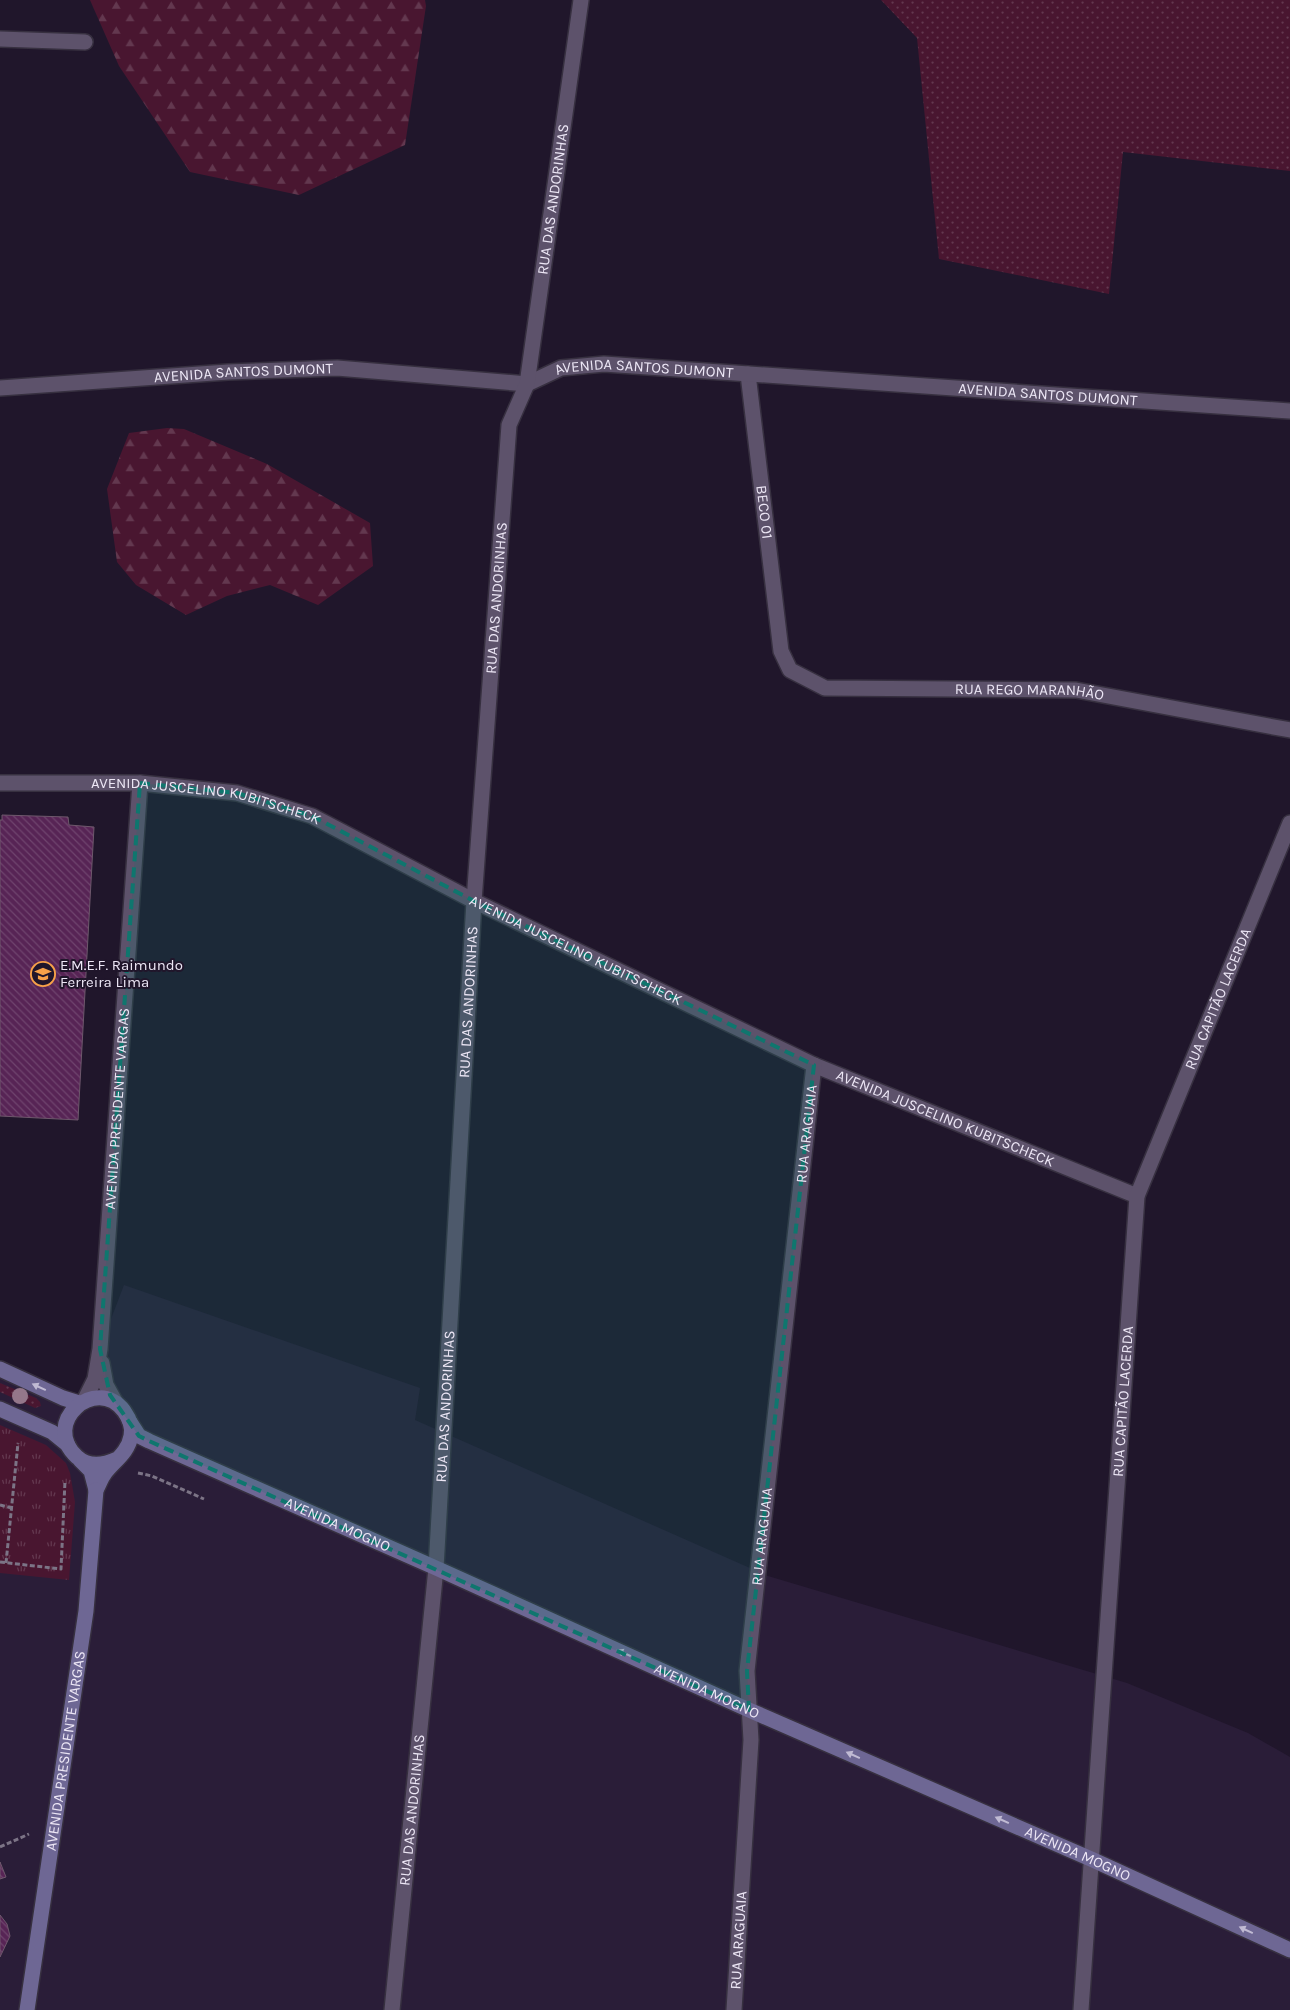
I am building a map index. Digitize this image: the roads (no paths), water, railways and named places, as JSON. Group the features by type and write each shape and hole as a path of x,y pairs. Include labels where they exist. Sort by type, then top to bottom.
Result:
{"main road":[{"path":"0,1369 63,1398 82,1402 105,1399 116,1403 122,1408 130,1422 132,1435 124,1453 103,1475 96,1490"},
{"path":"68,1445 65,1435 66,1424 70,1414 82,1402"},
{"path":"0,1409 52,1432 68,1445 91,1471 96,1490"},
{"name":"AVENIDA MOGNO","path":"130,1422 139,1436 149,1441 436,1568 749,1710 1091,1859 1290,1950"},
{"path":"80,1460 89,1464 99,1465 117,1459"},
{"name":"AVENIDA PRESIDENTE VARGAS","path":"27,2010 86,1611 96,1490"}],"street":[{"name":"RUA DAS ANDORINHAS","path":"392,2010 436,1568 474,901 509,425 527,384 580,0"},
{"path":"0,39 85,42"},
{"name":"AVENIDA SANTOS DUMONT","path":"0,388 228,372 337,368 527,384 561,368 604,364 1290,410"},
{"name":"BECO 01","path":"748,374 780,651"},
{"name":"RUA REGO MARANHÃO","path":"780,651 790,670 825,688 1076,690 1290,730"},
{"name":"AVENIDA JUSCELINO KUBITSCHECK","path":"0,783 140,783 237,793 312,816 474,901 814,1065 1137,1196"},
{"name":"AVENIDA PRESIDENTE VARGAS","path":"82,1402 95,1379 100,1349 140,783"},
{"name":"RUA CAPITÃO LACERDA","path":"1081,2010 1137,1196 1290,823"},
{"name":"RUA ARAGUAIA","path":"734,2010 751,1740 747,1671 814,1065"},
{"path":"100,1349 106,1385 116,1403"}],"place":[{"name":"E.M.E.F. Raimundo Ferreira Lima","path":"43,974"}]}
